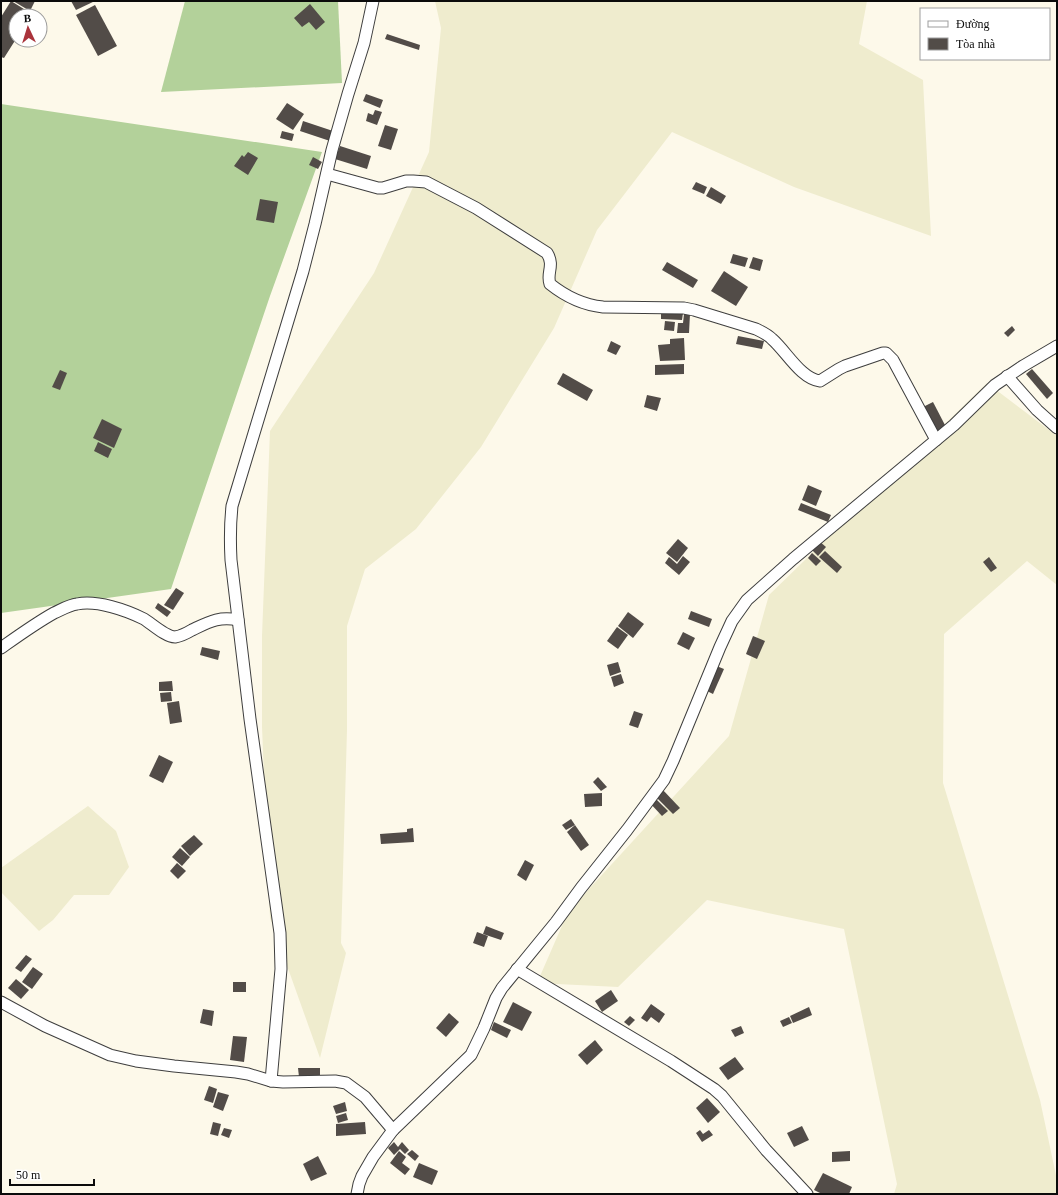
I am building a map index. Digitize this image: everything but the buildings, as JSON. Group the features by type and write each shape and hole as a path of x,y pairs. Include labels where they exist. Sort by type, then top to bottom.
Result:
{"street":[{"path":"271,1081 281,969 280,933 250,719 229,534 232,506 303,271 332,150 364,43 373,1"},
{"path":"327,174 378,188 413,181 426,182 476,208 547,253 551,259 550,284 580,302 603,307 694,310 756,329 765,333 772,339 801,371 815,380 820,381 845,366 886,353 893,360 936,440"},
{"path":"357,1194 362,1176 373,1157 393,1130 472,1055 496,998 517,969 538,945 627,830 664,780 720,647 732,621 746,600 954,425 995,385 1007,376 1057,346"},
{"path":"1007,376 1037,410 1057,428"},
{"path":"1,648 35,624 63,608 76,604 111,606 144,619 163,632 175,637 217,619 238,620"},
{"path":"517,969 671,1061 714,1089 722,1096 766,1150 807,1194"},
{"path":"1,1002 52,1029 110,1055 174,1066 236,1072 271,1081 335,1080 346,1083 364,1097 393,1130"}],"shaded area":[{"path":"435,1 867,1 859,44 923,80 931,236 794,187 672,132 597,230 554,328 481,447 416,529 365,569 347,626 347,730 341,943 346,953 320,1058 270,918 262,727 262,636 270,431 374,273 429,152 441,28"},
{"path":"987,383 1057,436 1057,585 1027,561 944,634 943,783 1040,1100 1057,1180 1057,1194 894,1194 897,1184 844,929 707,900 618,987 537,983 568,912 729,736 769,595"},
{"path":"88,806 116,831 129,867 109,895 74,895 53,920 39,931 1,892 1,868"}],"green space":[{"path":"185,1 338,1 342,83 161,92"},
{"path":"1,104 322,152 270,296 171,589 1,613"}]}
